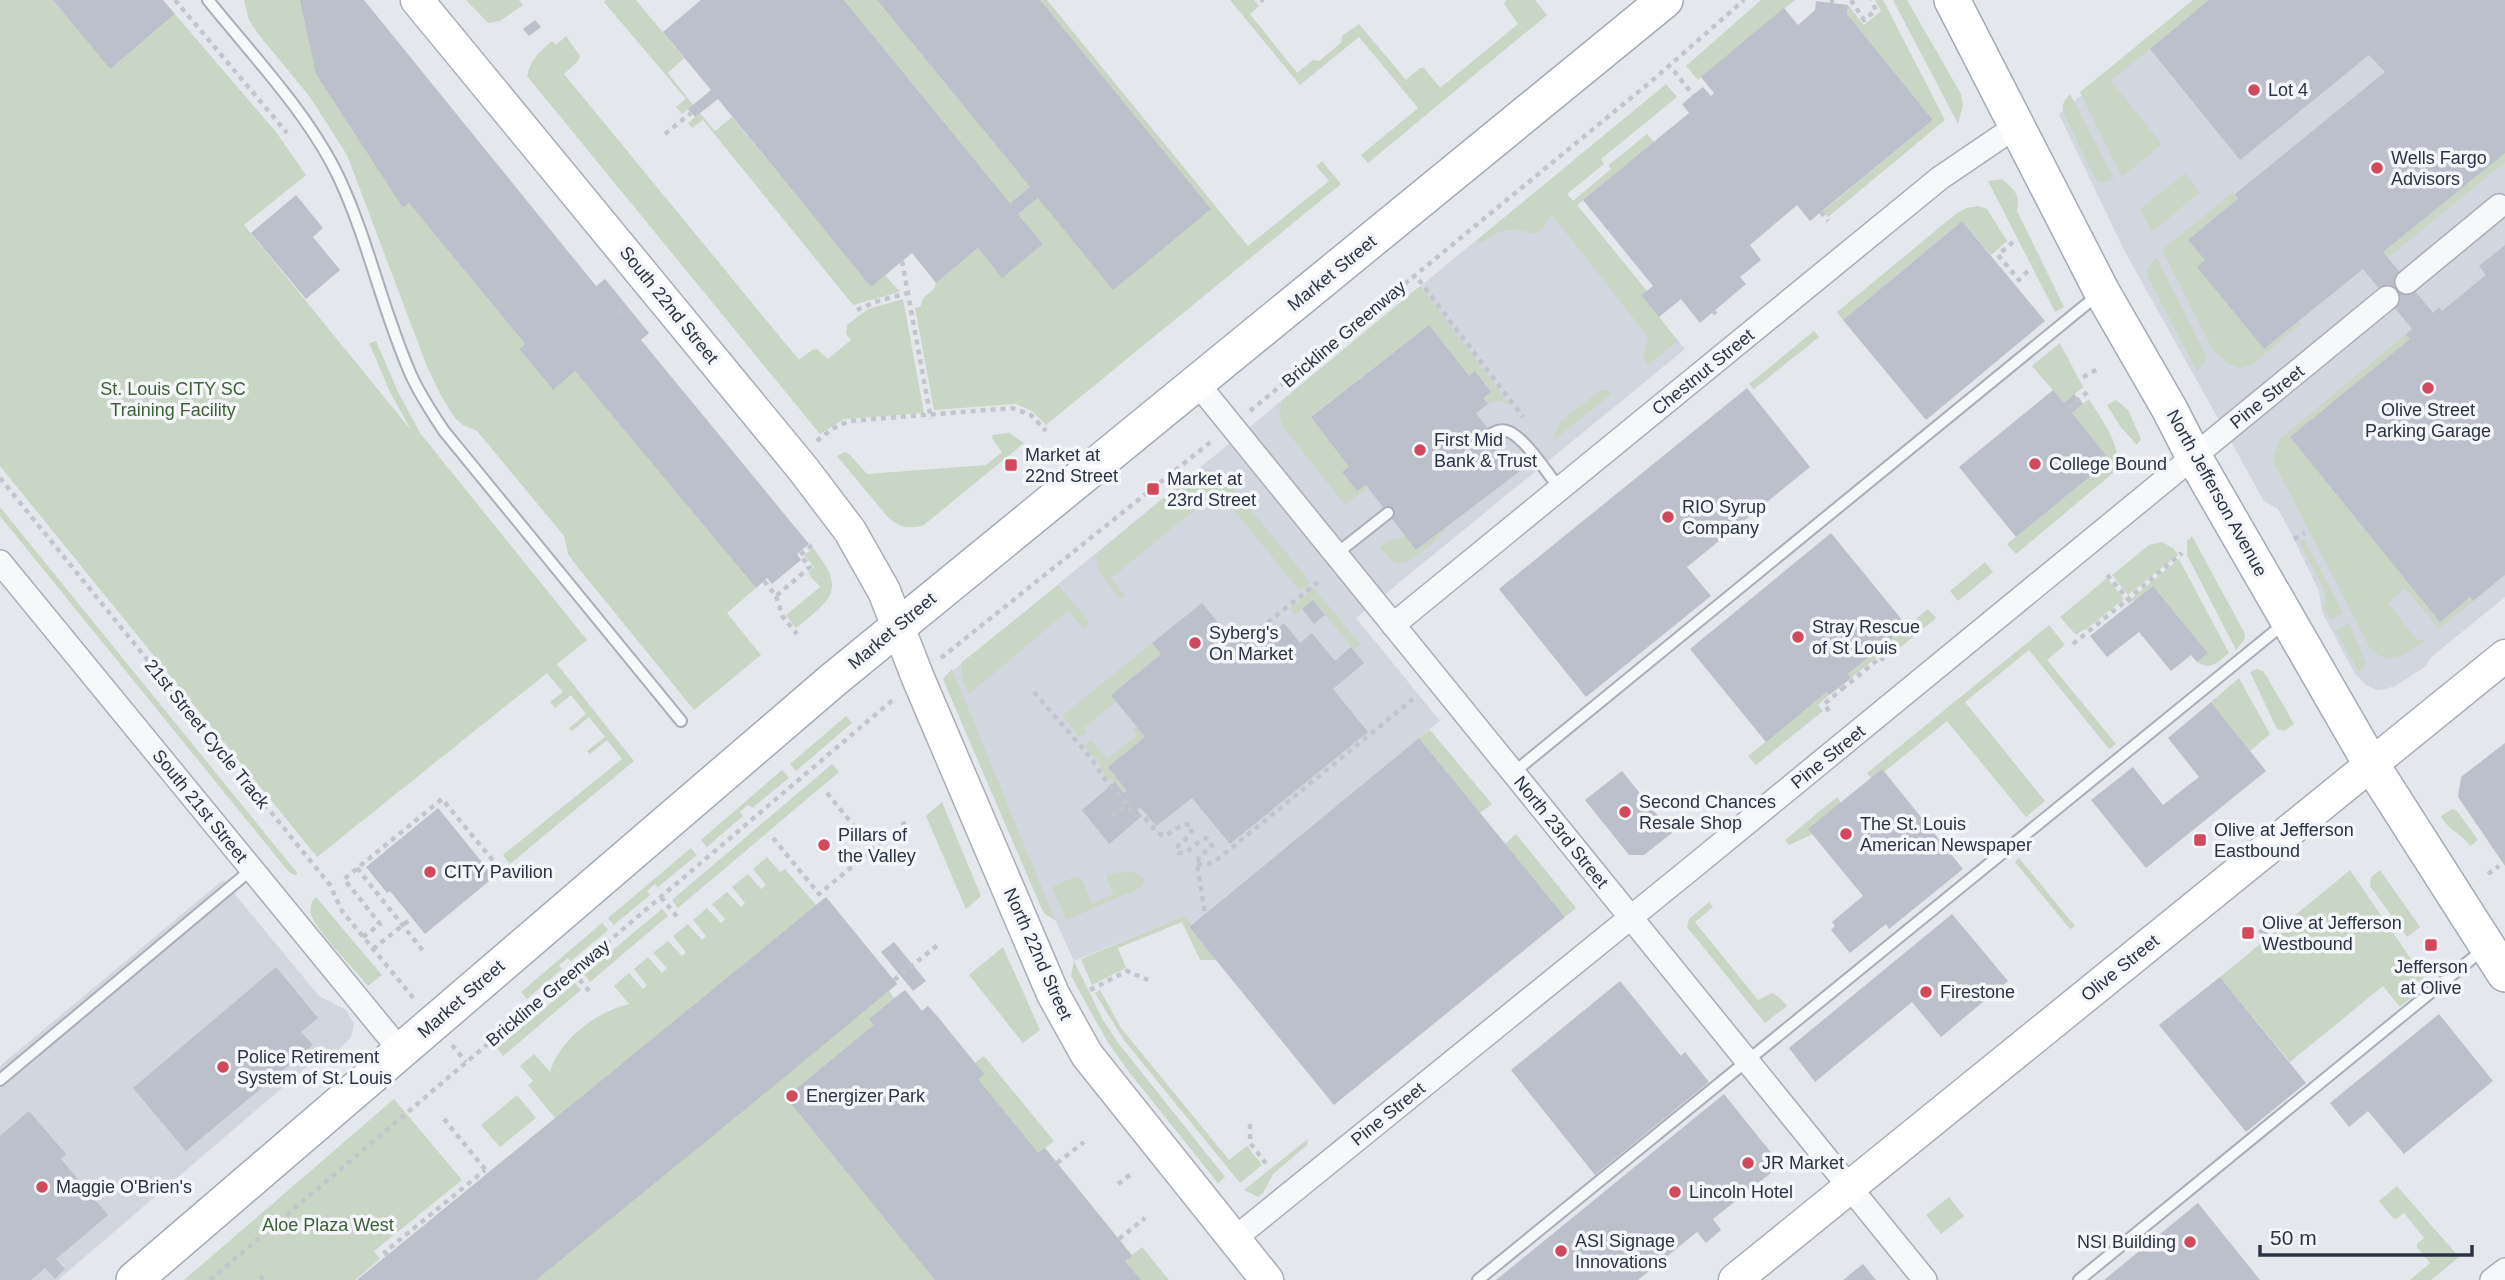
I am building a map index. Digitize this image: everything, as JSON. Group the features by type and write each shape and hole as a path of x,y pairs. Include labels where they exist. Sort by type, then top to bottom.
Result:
{"main road":[{"name":"Market Street","path":"134,1280 898,625 1665,0"},
{"name":"North Jefferson Avenue","path":"1952,0 2102,292 2194,457 2371,765 2496,960"}],"street":[{"name":"South 22nd Street","path":"417,0 826,497 869,561 898,625"},
{"name":"Chestnut Street","path":"1394,625 1940,178 2018,125"},
{"path":"2407,282 2499,206"},
{"name":"Pine Street","path":"1234,1239 1631,918 2387,298"},
{"name":"North 23rd Street","path":"1197,383 1925,1280"},
{"name":"South 21st Street","path":"0,562 400,1050"},
{"name":"North 22nd Street","path":"898,625 1053,994 1068,1023 1087,1055 1114,1091 1267,1280"},
{"name":"Olive Street","path":"1735,1280 2505,656"},
{"path":"2492,1280 2505,1270"}],"lane":[{"path":"208,0 310,127 325,151 352,208 411,374 437,421 681,721"},
{"path":"1513,773 2102,292"},
{"path":"1491,434 1498,430 1509,431 1518,438 1559,488"},
{"path":"1336,554 1388,513"},
{"path":"1478,1280 2288,620"},
{"path":"0,1080 252,870"},
{"path":"2079,1280 2496,960"}],"path":[{"path":"175,0 290,137"},
{"name":"Brickline Greenway","path":"938,661 1283,385 1654,79 1744,0"},
{"path":"1851,0 1864,20 1876,10 1871,0"},
{"path":"1674,71 1693,95"},
{"path":"665,134 691,113"},
{"path":"1821,212 1828,221"},
{"path":"2013,242 1998,255 2006,269 2019,280 2028,271"},
{"path":"902,261 930,417"},
{"path":"1419,280 1525,419"},
{"path":"857,310 908,293"},
{"path":"619,313 625,307"},
{"path":"2083,377 2100,368"},
{"path":"2068,408 2090,390"},
{"path":"814,444 832,429 849,421 930,417 1012,408 1031,415 1046,431"},
{"name":"21st Street Cycle Track","path":"0,478 330,885 342,911 409,993"},
{"path":"2294,539 2305,533"},
{"path":"776,596 810,567 800,555 816,542"},
{"path":"2073,644 2130,601 2182,553"},
{"path":"2107,575 2130,601"},
{"path":"765,581 776,596 783,617 797,634"},
{"path":"1252,635 1318,582"},
{"path":"1829,711 1824,704 1841,688 1881,657 1886,664"},
{"path":"1034,692 1136,816 1145,818 1159,835 1164,837 1170,836 1182,825 1192,827 1191,834 1176,848 1179,853 1186,852 1206,838 1212,846 1199,857 1197,864 1205,914"},
{"path":"1197,864 1208,864 1217,859 1413,699"},
{"name":"Brickline Greenway","path":"211,1280 886,706"},
{"path":"1079,745 1085,739"},
{"path":"827,793 873,849"},
{"path":"363,937 380,924 344,879 442,799 509,880"},
{"path":"1112,816 1128,803"},
{"path":"773,838 820,896 906,822"},
{"path":"480,860 488,855"},
{"path":"2488,874 2499,866"},
{"path":"358,868 424,952"},
{"path":"661,897 679,919"},
{"path":"373,949 412,918"},
{"path":"894,980 939,944"},
{"path":"573,971 591,993"},
{"path":"1090,990 1127,971 1147,980"},
{"path":"454,1048 466,1062"},
{"path":"387,1255 385,1252 487,1172 444,1119"},
{"path":"1250,1124 1250,1143 1268,1166"},
{"path":"1057,1163 1084,1142"},
{"path":"1118,1184 1131,1174"},
{"path":"1119,1239 1145,1217"}],"shaded area":[{"path":"2198,0 2505,0 2505,597 2430,658 2425,667 2395,686 2385,689 2377,690 2366,685 2355,674 2322,612 2319,591 2292,535 2278,509 2264,501 2124,250 2059,114"},
{"path":"1546,183 1685,349 1356,618 1440,721 1192,924 1184,916 1074,961 1055,920 1045,914 1041,907 943,679"},
{"path":"223,880 319,996 346,1010 354,1024 351,1037 331,1058 311,1063 58,1280 0,1280 0,1066"}],"green space":[{"name":"St. Louis CITY SC Training Facility","path":"0,0 53,0 110,69 175,14 276,132 306,175 244,225 411,430 390,392 369,343 376,341 398,392 420,433 587,640 557,664 634,761 510,864 503,855 622,759 607,740 590,754 587,751 605,737 589,717 572,731 569,728 586,714 571,695 555,708 550,702 563,692 547,673 317,857 0,466"},
{"path":"244,0 300,0 403,208 409,203 525,344 519,349 552,389 575,371 756,588 727,613 761,655 694,710 576,565 568,554 564,536 477,431 455,418 426,364 347,155 310,97 249,20"},
{"path":"466,0 519,0 523,5 500,21 488,23"},
{"path":"636,0 684,58 668,73 693,105 682,114 676,107 686,99 604,2"},
{"path":"844,0 877,0 1030,187 1010,203"},
{"path":"1040,0 1047,0 1248,246 1329,181 1316,166 1322,161 1341,184 1046,425 1032,411 1016,404 934,410 915,308 920,307 924,297 933,290 936,283 978,248 1002,277 1043,244 1018,214 1038,198"},
{"path":"1230,0 1254,0 1259,6 1250,14 1297,73 1313,60 1319,61 1341,43 1342,36 1359,24 1406,80 1420,68 1424,68 1440,88 1518,24 1504,3 1507,0 1535,0 1547,15 1368,163 1361,155 1418,108 1359,37 1300,85"},
{"path":"1761,0 1795,0 1698,80 1686,66"},
{"path":"1875,0 1883,0 1945,120 1828,217 1823,211 1933,120 1847,14 1848,5 1864,25 1881,11"},
{"path":"1893,0 1907,0 1961,94 1963,105 1958,124"},
{"path":"2193,0 2209,0 2111,81 2162,144 2122,177 2080,92"},
{"path":"566,36 580,56 564,74 799,360 817,349 828,359 851,340 846,334 847,325 868,309 903,299 924,413 844,419 820,434 527,76 539,52 552,41 556,45"},
{"path":"1666,84 1677,97 1601,159 1604,164 1567,194 1573,201 1611,169 1609,165 1647,134 1654,142 1577,205 1647,291 1642,295 1678,341 1647,366 1643,355 1648,337 1552,215 1535,234 1507,230 1482,243 1477,240"},
{"path":"2070,94 2114,179 2101,183 2095,179 2064,114 2064,103"},
{"path":"700,113 715,131 732,117 871,286 885,275 901,290 853,305 703,120 692,128 688,123"},
{"path":"2505,153 2505,162 2388,258 2383,252"},
{"path":"2185,173 2200,192 2152,232 2140,209"},
{"path":"2002,179 2016,193 2017,211 2064,307 2055,312 1988,181"},
{"path":"2233,192 2238,199 2188,240 2205,260 2197,267 2264,349 2298,322 2301,324 2251,365 2240,368 2230,365 2213,350 2162,250"},
{"path":"1978,206 1987,209 2007,241 1991,255 1962,221 1843,320 1837,312 1957,213"},
{"path":"2156,257 2206,356 2205,362 2197,371 2148,278 2147,270"},
{"path":"1420,286 1510,405 1499,401 1488,404 1483,398 1491,391 1476,371 1469,376 1429,325 1311,416 1349,467 1343,472 1357,491 1366,485 1368,488 1345,505 1284,428 1279,414 1281,404"},
{"path":"1814,331 1819,337 1754,389 1749,384"},
{"path":"2406,334 2410,339 2290,437 2440,621 2470,597 2473,601 2439,629 2405,588 2388,603 2417,640 2425,640 2405,654 2391,658 2377,654 2370,648 2274,463 2273,456 2281,438"},
{"path":"2060,343 2083,387 2064,403 2032,366"},
{"path":"1600,390 1607,390 1612,394 1553,441 1560,422"},
{"path":"2089,399 2111,435 2117,465 2113,473 2016,554 2007,544 2110,460 2072,413"},
{"path":"2116,400 2128,410 2141,439 2137,445 2120,426 2107,405"},
{"path":"1009,433 1024,443 924,525 913,527 899,525 887,516 837,456 845,452 849,454 867,474 986,465 1002,452 992,438 993,435"},
{"path":"1209,469 1220,474 1229,483 1311,583 1300,591 1218,491 1111,578 1124,594 1124,598 1120,599 1100,573 1095,555 1197,470"},
{"path":"0,507 298,874 294,875 288,871 0,516"},
{"path":"1445,528 1446,530 1408,562 1396,563 1380,547 1391,540 1406,536 1417,550"},
{"path":"2192,536 2245,634 2236,650 2187,555 2187,541"},
{"path":"2304,539 2343,613 2331,620 2322,606 2326,603 2324,589 2299,542"},
{"path":"2162,542 2173,548 2178,555 2128,595 2112,575 2149,545"},
{"path":"813,548 830,574 831,593 819,609 796,628 786,615 820,587 808,573 814,567 804,555"},
{"path":"2179,559 2229,653 2210,665 2197,662 2208,653 2153,586 2134,601 2131,599"},
{"path":"1985,562 1993,572 1958,601 1950,591"},
{"path":"2107,578 2124,599 2076,635 2060,617"},
{"path":"1058,585 1089,621 1087,628 1083,628 1068,611 969,694 962,678 961,663"},
{"path":"1314,588 1361,645 1354,650 1314,601 1295,615 1290,608"},
{"path":"1928,609 1936,618 1887,658 1883,652 1851,678 1848,674"},
{"path":"2349,624 2366,662 2359,672 2336,631"},
{"path":"2049,625 2065,645 2047,660 2116,744 2109,749 2029,650 1965,702 2045,801 2026,817 1947,721 1884,772 1882,769 1871,778 1867,773"},
{"path":"1152,643 1161,654 1111,694 1116,701 1084,728 1087,732 1080,738 1062,716"},
{"path":"952,669 1055,920 1045,914 1041,907 943,679"},
{"path":"2257,669 2263,671 2294,724 2284,731 2277,729 2250,672"},
{"path":"2239,678 2270,734 2250,751 2211,702"},
{"path":"1827,692 1829,695 1818,705 1823,711 1756,765 1748,756"},
{"path":"846,716 852,723 796,771 790,764"},
{"path":"1137,727 1145,737 1108,767 1127,791 1123,793 1103,773 1098,761 1084,746 1091,740 1107,759 1137,735 1132,730"},
{"path":"1430,730 1492,804 1480,813 1419,738"},
{"path":"832,764 839,772 678,908 672,900"},
{"path":"782,770 789,778 752,808 748,805 740,812 743,816 707,847 701,840"},
{"path":"1837,797 1841,803 1811,835 1789,845 1785,840"},
{"path":"942,802 981,896 966,909 926,816"},
{"path":"2452,809 2457,811 2478,840 2470,846 2441,816"},
{"path":"1516,834 1576,908 1565,917 1505,844"},
{"path":"691,848 697,855 658,887 655,884 647,891 650,895 614,925 608,918"},
{"name":"Energizer Park","path":"767,857 780,872 785,869 816,905 826,897 897,984 889,991 894,998 905,990 922,1011 928,1006 975,1063 984,1056 1054,1141 1045,1148 1132,1255 1142,1247 1169,1280 357,1280 555,1118 528,1085 533,1081 520,1066 534,1054 550,1072 562,1049 581,1029 604,1013 629,1004 614,986 629,973 643,989 647,985 634,969 648,957 662,973 667,968 653,953 668,941 682,956 686,952 673,936 688,924 702,940 706,936 693,920 707,908 721,923 725,919 712,904 727,892 741,907 745,903 732,887 748,874 761,889 766,885 753,869"},
{"path":"2019,858 2075,926 2070,929 2015,862"},
{"path":"2350,870 2428,984 2400,1007 2383,986 2290,1062 2220,977"},
{"path":"2380,870 2420,927 2407,937 2370,886 2371,877"},
{"path":"1134,871 1144,879 1143,885 1138,889 1066,920 1052,887 1077,876 1082,879 1092,904 1114,894 1106,878 1108,875"},
{"path":"316,897 382,975 368,986 316,924 310,909"},
{"path":"1709,902 1713,907 1695,922 1758,1000 1772,993 1787,1006 1765,1023 1687,927 1689,919"},
{"path":"662,909 668,916 590,982 584,974"},
{"path":"1184,916 1192,924 1189,927 1216,960 1200,960 1182,922 1118,948 1126,968 1092,985 1081,959"},
{"path":"602,923 608,930 571,961 568,958 559,965 562,969 527,999 521,992"},
{"path":"1003,947 1040,1030 1023,1043 969,975"},
{"path":"1074,961 1103,1020 1119,1044 1225,1177 1218,1183 1107,1041 1071,976"},
{"path":"575,983 581,990 503,1056 497,1048"},
{"path":"1100,990 1121,1028 1229,1160 1247,1146 1262,1165 1240,1183 1124,1040 1095,993"},
{"path":"517,1095 536,1118 500,1147 481,1125"},
{"name":"Aloe Plaza West","path":"394,1099 462,1180 374,1251 380,1259 355,1280 184,1280"},
{"path":"1308,1139 1307,1145 1273,1174 1258,1197 1244,1190"},
{"path":"2397,1186 2459,1257 2431,1280 2410,1280 2430,1263 2417,1247 2424,1238 2404,1213 2396,1219 2379,1201"},
{"path":"1949,1197 1964,1216 1941,1234 1926,1215"}],"building":[{"path":"53,0 163,0 175,14 110,69"},
{"path":"300,0 364,0 596,286 605,279 649,333 641,340 809,544 797,554 801,560 772,584 767,578 756,588 575,371 553,390 519,349 525,344 409,203 403,208 316,74"},
{"path":"701,0 844,0 1010,203 1030,187 877,0 1040,0 1211,209 1113,290 1038,198 1018,214 1043,244 1002,278 978,248 936,283 912,253 871,287 718,99 695,117 688,109 711,90 663,32"},
{"path":"2209,0 2505,0 2505,153 2383,252 2433,313 2439,307 2442,311 2486,275 2479,266 2505,245 2505,575 2473,601 2470,597 2440,622 2290,437 2410,339 2406,334 2412,329 2363,269 2264,349 2197,267 2205,260 2188,240 2238,199 2235,194 2385,72 2369,55 2240,160 2150,49"},
{"path":"1816,1 1848,5 1847,14 1933,120 1810,221 1797,205 1750,245 1761,260 1740,277 1746,284 1700,323 1681,299 1659,317 1641,295 1653,286 1583,200 1689,113 1682,104 1693,95 1703,87 1711,96 1714,93 1701,77 1784,8 1798,25 1815,10"},
{"path":"535,20 541,27 529,36 523,29"},
{"path":"296,195 323,228 313,237 340,270 306,299 251,233"},
{"path":"1962,221 2045,321 1926,420 1843,320"},
{"name":"First Mid Bank & Trust","path":"1429,325 1469,376 1475,371 1491,392 1483,398 1488,404 1476,413 1520,471 1416,550 1366,485 1357,491 1342,472 1349,467 1311,417"},
{"name":"RIO Syrup Company","path":"1747,388 1810,467 1687,567 1711,596 1586,697 1499,589"},
{"name":"College Bound","path":"2053,390 2064,403 2074,394 2083,404 2072,413 2110,460 2016,537 1959,467"},
{"name":"Stray Rescue of St Louis","path":"1831,533 1907,626 1848,674 1851,678 1829,695 1827,692 1766,742 1690,649"},
{"path":"2153,586 2208,653 2197,662 2191,655 2171,671 2139,632 2107,657 2090,636"},
{"path":"1313,600 1325,615 1314,624 1302,609"},
{"path":"1202,603 1228,635 1232,631 1236,638 1247,629 1259,644 1284,623 1300,643 1312,633 1335,661 1351,647 1364,663 1333,689 1368,732 1230,844 1192,798 1156,826 1140,807 1137,810 1142,816 1109,844 1082,810 1115,782 1123,793 1127,791 1108,767 1145,737 1111,695 1161,654 1152,643"},
{"path":"2211,702 2266,771 2146,868 2091,800 2133,767 2163,805 2199,777 2168,738"},
{"path":"1419,738 1565,917 1334,1105 1189,927"},
{"path":"2505,743 2505,866 2458,797 2461,777"},
{"path":"1882,769 1963,869 1889,929 1886,924 1850,953 1831,930 1835,926 1832,922 1863,896 1808,829"},
{"name":"Second Chances Resale Shop","path":"1622,771 1672,833 1644,855 1629,855 1585,800"},
{"name":"CITY Pavilion","path":"438,808 494,877 425,934 390,891 387,893 366,867"},
{"name":"Energizer Park","path":"826,897 897,984 770,1089 536,1280 357,1280"},
{"name":"Firestone","path":"1952,914 2008,981 1941,1037 1912,1002 1815,1082 1789,1048"},
{"path":"2272,920 2277,926 2263,937 2258,931"},
{"path":"894,942 926,981 913,991 881,952"},
{"name":"Police Retirement System of St. Louis","path":"276,967 318,1018 301,1032 313,1045 186,1151 133,1088"},
{"path":"2220,977 2306,1083 2246,1132 2159,1025"},
{"path":"1620,981 1681,1056 1685,1052 1709,1082 1595,1175 1511,1070"},
{"name":"Energizer Park","path":"905,990 922,1011 928,1006 938,1017 984,1074 978,1079 1038,1153 1045,1148 1132,1256 1125,1261 1141,1280 935,1280 797,1111 786,1097 874,1025 869,1019"},
{"path":"2439,1014 2493,1081 2404,1154 2368,1111 2349,1127 2330,1103"},
{"name":"Lincoln Hotel","path":"1724,1094 1781,1165 1713,1219 1721,1230 1706,1243 1697,1232 1638,1280 1496,1280"},
{"name":"Maggie O'Brien's","path":"29,1111 66,1154 61,1159 108,1215 56,1259 65,1269 55,1279 45,1268 31,1280 0,1280 0,1136"},
{"name":"NSI Building","path":"2198,1203 2260,1280 2104,1280"},
{"path":"1863,1264 1876,1280 1843,1280"}],"place":[{"name":"Lot 4","path":"2254,90"},
{"name":"Wells Fargo Advisors","path":"2377,168"},
{"name":"Olive Street Parking Garage","path":"2428,388"},
{"name":"First Mid Bank & Trust","path":"1420,450"},
{"name":"College Bound","path":"2035,464"},
{"name":"Market at 22nd Street","path":"1011,465"},
{"name":"Market at 23rd Street","path":"1153,489"},
{"name":"RIO Syrup Company","path":"1668,517"},
{"name":"Stray Rescue of St Louis","path":"1798,637"},
{"name":"Syberg's On Market","path":"1195,643"},
{"name":"Second Chances Resale Shop","path":"1625,812"},
{"name":"The St. Louis American Newspaper","path":"1846,834"},
{"name":"Olive at Jefferson Eastbound","path":"2200,840"},
{"name":"Pillars of the Valley","path":"824,845"},
{"name":"CITY Pavilion","path":"430,872"},
{"name":"Olive at Jefferson Westbound","path":"2248,933"},
{"name":"Jefferson at Olive","path":"2431,945"},
{"name":"Firestone","path":"1926,992"},
{"name":"Police Retirement System of St. Louis","path":"223,1067"},
{"name":"Energizer Park","path":"792,1096"},
{"name":"JR Market","path":"1748,1163"},
{"name":"Maggie O'Brien's","path":"42,1187"},
{"name":"Lincoln Hotel","path":"1675,1192"},
{"name":"NSI Building","path":"2190,1242"},
{"name":"ASI Signage Innovations","path":"1561,1251"}]}
